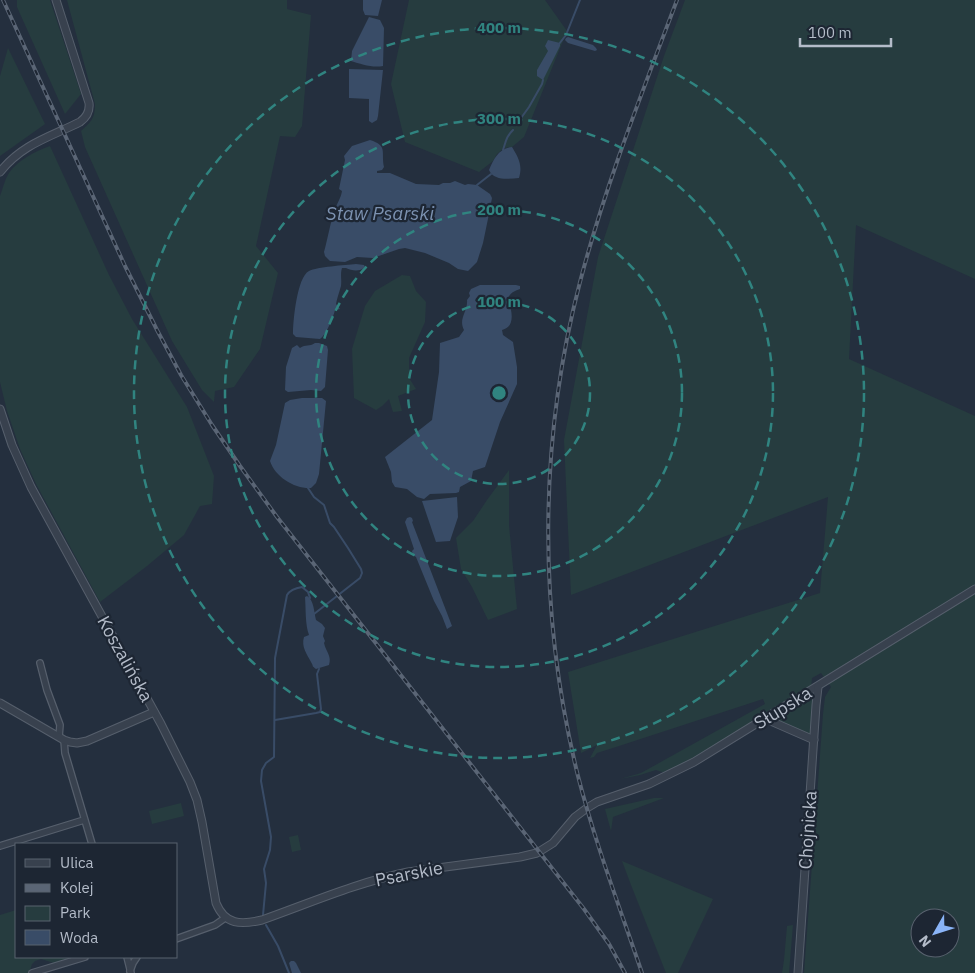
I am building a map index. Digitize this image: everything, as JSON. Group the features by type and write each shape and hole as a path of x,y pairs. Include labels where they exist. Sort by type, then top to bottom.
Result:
{"street":[{"path":"0,172 14,157 26,148 41,139 80,122 88,112 89,103 56,0"},
{"name":"Koszalińska","path":"0,409 12,445 31,487 154,712 197,800 214,897 220,912 225,918"},
{"name":"Słupska","path":"583,810 598,802 666,777 714,751 975,589"},
{"path":"40,663 47,690 60,725 65,753 92,843"},
{"name":"Chojnicka","path":"798,973 818,687"},
{"path":"0,703 62,738 77,743 87,741 154,712"},
{"path":"766,719 814,740"},
{"name":"Psarskie","path":"225,918 240,923 257,922 354,887 394,875 529,856 553,842 583,810"},
{"path":"0,846 84,820"},
{"path":"178,938 215,925 225,918"},
{"path":"32,973 82,958"},
{"path":"127,958 130,972"},
{"path":"130,972 136,958"}],"green space":[{"path":"17,0 50,0 81,94 65,114 17,7"},
{"path":"67,0 287,0 287,9 311,15 302,126 295,137 280,136 256,246 278,273 260,349 234,387 215,391 214,402 202,390 172,341 85,147 81,131 92,119 95,104"},
{"path":"409,0 545,0 567,31 524,137 512,147 504,148 493,161 479,172 405,142 391,84"},
{"path":"685,0 975,0 975,279 856,225 849,359 975,416 975,973 804,973 823,714 825,697 831,687 821,673 812,678 811,688 712,749 665,773 656,770 620,779 641,773 765,704 763,699 597,753 594,757 590,758 597,745 581,753 568,672 820,593 828,497 571,595 564,440 598,257 664,56"},
{"path":"8,48 45,124 0,156 0,76"},
{"path":"50,146 109,275 132,319 187,407 214,476 212,504 200,506 184,535 100,602 36,484 20,449 7,411 0,382 0,196 6,178 17,164 39,150"},
{"path":"402,275 410,276 416,291 426,302 425,322 409,358 409,378 416,389 398,396 402,411 393,412 389,399 376,410 354,398 352,349 365,306 375,291"},
{"path":"509,470 509,525 517,609 488,620 461,569 456,538 473,521"},
{"path":"809,697 813,702 811,732 809,734 779,721 777,717 779,715"},
{"path":"654,798 664,798 613,817 611,831 605,809"},
{"path":"181,803 184,816 152,824 149,811"},
{"path":"298,835 301,850 292,852 289,837"},
{"path":"622,861 713,899 678,973 666,973"},
{"path":"15,910 15,958 77,958 57,964 41,959 32,964 29,973 0,973 0,915"},
{"path":"793,925 789,973 782,973 787,926"}],"water":[{"path":"363,0 382,0 378,16 365,15"},
{"path":"369,17 380,20 384,28 383,66 371,66 351,61 352,51"},
{"path":"568,37 593,45 597,50 568,43 565,40"},
{"path":"548,40 560,43 560,46 543,80 537,76 537,70 548,51 545,46"},
{"path":"349,69 383,70 378,116 377,120 372,123 369,121 369,99 349,98"},
{"name":"Staw Psarski","path":"370,140 379,144 383,150 384,167 382,170 377,171 377,173 390,173 416,184 439,185 455,181 465,185 477,185 490,194 492,198 483,243 477,262 468,271 458,269 425,253 405,248 373,258 357,257 345,262 330,261 325,256 324,252 332,220 342,191 339,189 345,160 344,156 352,146"},
{"path":"512,147 520,165 519,178 498,178 491,174 489,170 495,158 503,150"},
{"path":"356,264 364,265 365,267 356,271 342,268 341,286 336,304 340,309 335,310 325,334 320,339 296,337 293,334 295,310 301,282 305,275 309,271 318,268"},
{"path":"480,285 520,286 520,289 513,292 509,297 508,303 512,317 509,325 502,330 503,335 513,342 517,367 517,384 500,422 485,467 473,471 471,481 460,487 459,492 430,494 424,499 417,497 407,489 395,487 385,457 432,420 439,372 440,343 459,337 464,330 462,322 467,300 470,296 469,293 471,289"},
{"path":"315,343 327,346 328,350 325,387 321,391 288,392 285,390 286,367 292,348 297,345 300,348"},
{"path":"302,398 322,398 326,401 319,474 316,483 311,488 305,488 286,481 276,472 270,461 276,445 285,403"},
{"path":"457,497 458,517 450,541 436,542 422,501"},
{"path":"410,517 412,518 452,626 447,629 416,557 413,555 412,551 414,549 405,522"},
{"path":"307,596 312,603 316,620 325,628 324,643 330,659 329,665 316,669 303,644 304,637 309,635 306,617 305,597"},
{"path":"291,961 296,963 301,973 292,973 289,963"}],"waterway":[{"path":"559,44 566,35 580,0"},
{"path":"516,125 529,107 543,80"},
{"path":"503,150 513,130"},
{"path":"477,185 491,174"},
{"path":"308,488 314,497 324,505 330,523 348,548 362,573 360,578 314,614"},
{"path":"263,915 266,883 264,869 270,850 271,837 261,781 262,770 266,763 274,757 275,658 287,595 293,590 302,587 308,592 310,598"},
{"path":"275,720 320,712 317,674 319,669"},
{"path":"266,925 278,946 289,973"}],"railway":[{"path":"3,0 125,266 181,375 212,425 277,517 584,909 609,944 625,973"},
{"path":"642,973 592,826 578,776 565,715 556,654 550,591 548,529 550,467 556,404 566,343 580,282 612,175 677,0"}]}
